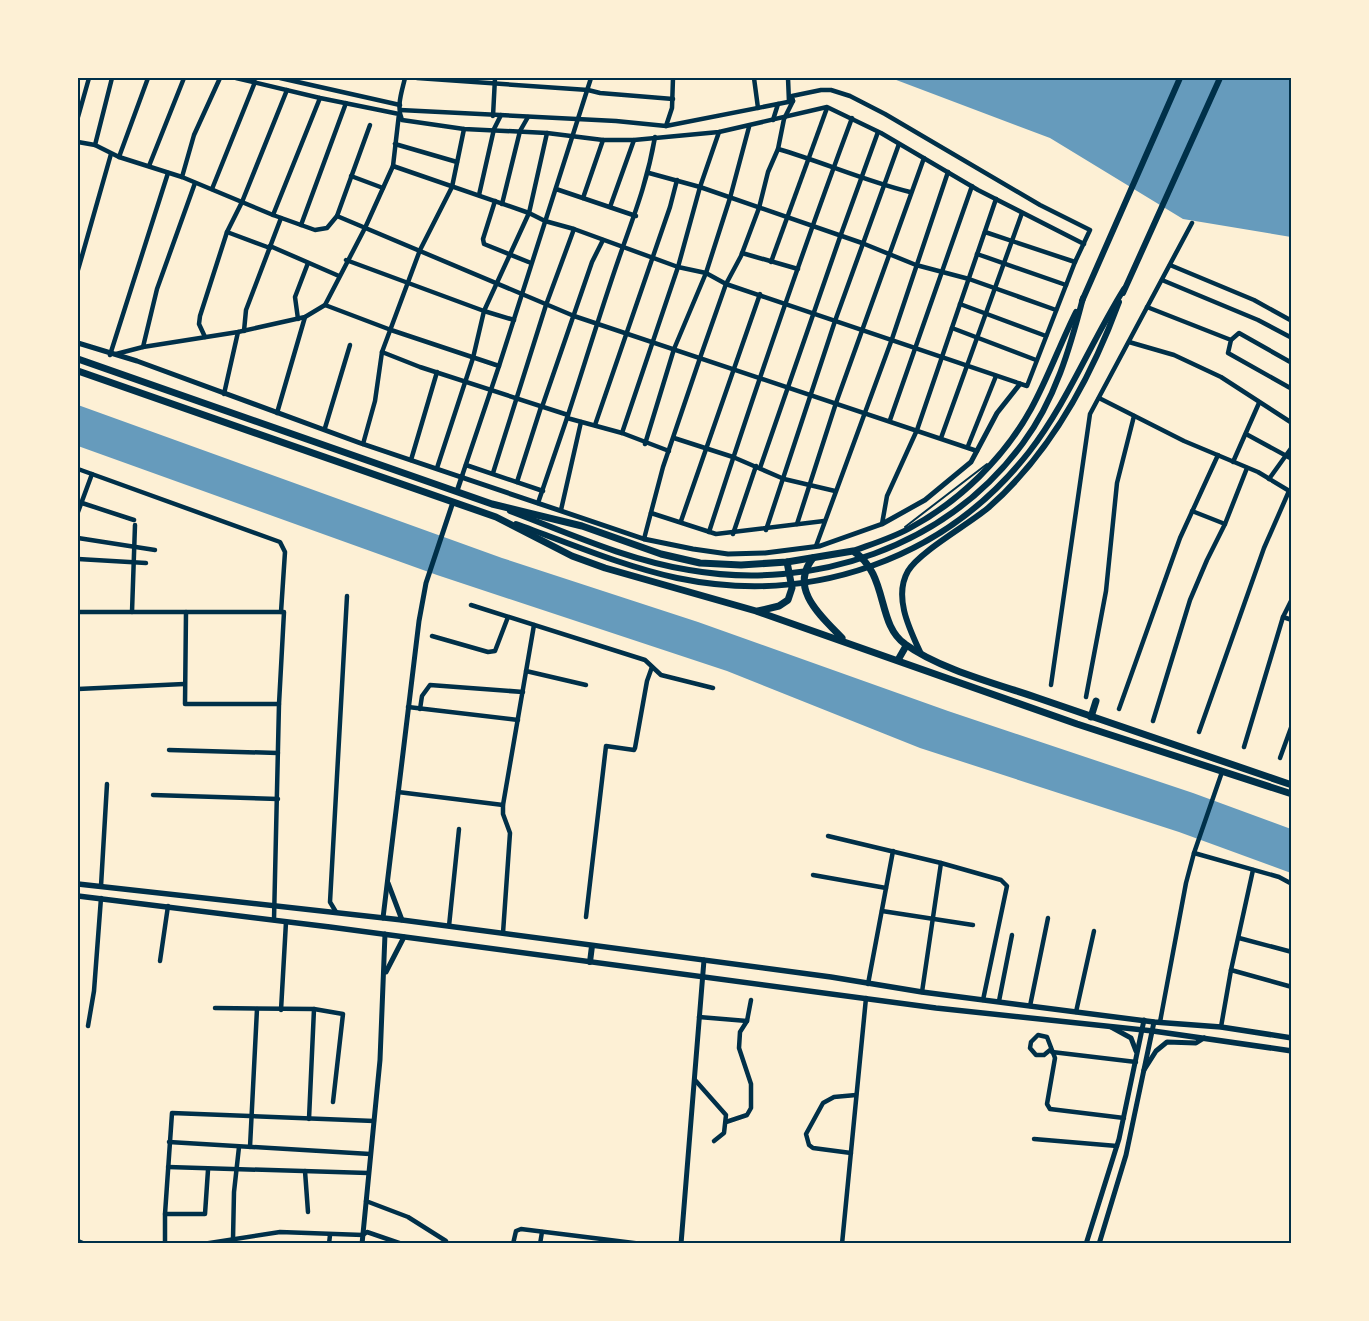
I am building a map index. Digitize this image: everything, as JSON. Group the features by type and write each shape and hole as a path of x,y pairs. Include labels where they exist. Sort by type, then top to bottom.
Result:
{"highway":[{"path":"78,359 492,504 582,526 661,554 700,563 741,565 787,562 853,551 860,556 875,577 893,632 906,646 921,654 961,671 1091,717 1292,785"},
{"path":"78,371 496,517 572,556 756,611 1049,714 1292,794"},
{"path":"813,558 807,566 804,577 806,595 819,614 844,641"},
{"path":"756,611 779,606 788,600 792,588 787,562"},
{"path":"898,660 906,646"},
{"path":"1091,717 1096,701"},
{"path":"1274,788 1278,780"}],"main road":[{"path":"853,551 910,528 950,502 999,455 1032,408 1083,298 1180,78"},
{"path":"921,654 904,612 903,584 908,570 920,557 989,506 1034,459 1057,429 1098,355 1124,289 1220,78"},
{"path":"496,517 634,566 677,578 725,584 787,584 840,577 881,564 924,543 964,516 1009,475 1047,425 1124,289"},
{"path":"492,504 664,565 720,575 786,575 829,568 878,554 922,532 962,506 988,482 1023,443 1057,382 1083,298"},
{"path":"78,884 402,920 704,960 922,992 1157,1022 1221,1027 1292,1038"},
{"path":"78,896 385,934 936,1008 1153,1031 1292,1051"},
{"path":"590,962 592,946"}],"street":[{"path":"78,117 88,78"},
{"path":"95,145 112,78"},
{"path":"119,158 148,78"},
{"path":"149,166 184,78"},
{"path":"182,177 194,135 220,78"},
{"path":"236,78 346,103 493,116 578,119 666,126 791,102"},
{"path":"280,78 400,109"},
{"path":"111,355 143,347 241,332 298,319 325,305 393,166 405,78"},
{"path":"417,78 495,80 588,90 600,93 673,99"},
{"path":"457,491 514,320 520,295 574,137 591,78"},
{"path":"666,126 673,99 674,78"},
{"path":"754,78 758,108"},
{"path":"788,78 791,102"},
{"path":"493,116 495,80"},
{"path":"212,189 255,82"},
{"path":"204,337 199,324 200,316 227,232 242,202 287,90"},
{"path":"393,166 529,213 545,222 574,229 678,267 706,273 726,284 785,302 968,368 1027,386 1075,262 1090,230 1040,204 885,114 850,96 831,90 821,90 792,96 784,119 778,150 768,172 759,208 742,253 726,284 700,358 669,452 644,539"},
{"path":"273,215 320,98"},
{"path":"301,225 346,103"},
{"path":"773,120 778,104"},
{"path":"400,109 402,120 464,129 547,133 602,140 634,140 719,132 749,127 827,108 852,118 972,186 1084,244"},
{"path":"771,262 827,108"},
{"path":"479,195 494,129 501,115"},
{"path":"502,204 520,131 528,117"},
{"path":"709,532 785,302 814,227 852,118"},
{"path":"78,142 95,145 119,158 182,177 273,215 315,230 322,230 337,216 370,125"},
{"path":"538,503 544,491 623,246 636,216 649,174 658,125"},
{"path":"645,444 674,349 706,273 730,198 749,127"},
{"path":"363,444 374,401 382,352 420,250 452,187 464,129"},
{"path":"622,433 651,342 678,267 700,187 719,132"},
{"path":"733,534 878,132"},
{"path":"437,468 474,358 484,311 529,213 547,133"},
{"path":"582,198 602,140"},
{"path":"610,207 634,140"},
{"path":"395,144 457,162"},
{"path":"766,530 835,320 883,185 900,144"},
{"path":"778,150 809,158 834,166 861,178 910,192"},
{"path":"78,270 112,154"},
{"path":"796,524 836,403 864,330 910,192 924,158"},
{"path":"816,546 892,340 948,172"},
{"path":"111,355 168,173"},
{"path":"649,174 700,187 840,237 862,243 916,266 968,279 1056,310"},
{"path":"351,176 383,188"},
{"path":"595,425 628,333 677,180"},
{"path":"143,347 157,289 195,183"},
{"path":"890,420 972,186"},
{"path":"556,189 636,216"},
{"path":"882,524 887,496 917,430 996,199"},
{"path":"495,201 483,242 531,264"},
{"path":"941,438 968,368 993,288 1022,213"},
{"path":"337,216 497,282 520,295 574,316 811,396 968,446 977,451"},
{"path":"224,394 246,310 282,218"},
{"path":"1051,685 1090,414 1192,223"},
{"path":"493,473 518,399 546,305 574,229"},
{"path":"227,232 270,247 339,276"},
{"path":"985,232 1012,239 1075,262"},
{"path":"517,482 592,262 603,240"},
{"path":"742,253 798,269"},
{"path":"977,254 1066,285"},
{"path":"346,260 484,311 514,320"},
{"path":"298,319 295,297 308,263"},
{"path":"1170,265 1254,300 1292,321"},
{"path":"1162,280 1258,320 1292,338"},
{"path":"681,521 708,448 760,294"},
{"path":"960,304 1046,336"},
{"path":"325,305 391,330 499,366"},
{"path":"1147,307 1231,340"},
{"path":"277,413 305,317"},
{"path":"952,328 1036,360"},
{"path":"1292,363 1239,333 1231,340 1228,354 1292,389"},
{"path":"1129,342 1174,355 1221,377 1259,404 1292,423"},
{"path":"78,343 111,355 137,361 277,413 324,428 363,444 644,539 728,554 765,553 816,546 851,536 882,524 925,500 971,462 996,413 1020,384"},
{"path":"324,428 350,346"},
{"path":"382,352 568,416 580,422 622,433 645,444 669,452"},
{"path":"411,460 437,372"},
{"path":"968,446 996,376"},
{"path":"1099,398 1247,468 1290,492 1264,548 1199,732"},
{"path":"1233,462 1259,404"},
{"path":"1086,697 1106,591 1117,483 1134,416"},
{"path":"561,510 580,422"},
{"path":"1246,434 1292,459"},
{"path":"674,438 733,457 784,479 835,491"},
{"path":"1269,479 1292,447"},
{"path":"1118,708 1180,538 1218,455"},
{"path":"466,465 544,491"},
{"path":"1153,721 1190,600 1225,524 1247,468"},
{"path":"78,469 280,542 285,552 281,612"},
{"path":"78,512 92,474"},
{"path":"383,918 408,708 426,583 453,502"},
{"path":"82,503 134,522 132,612"},
{"path":"914,506 918,513"},
{"path":"1192,511 1225,524"},
{"path":"651,513 681,521 716,534 733,534 824,521"},
{"path":"78,538 154,550"},
{"path":"78,559 146,563"},
{"path":"336,912 330,902 347,596"},
{"path":"1244,747 1283,618 1292,599"},
{"path":"471,605 645,660 662,675 712,688"},
{"path":"78,612 284,612 279,704 274,920"},
{"path":"186,612 185,704 279,704"},
{"path":"432,636 488,652 494,651 508,617"},
{"path":"1283,618 1292,620"},
{"path":"503,933 510,833 503,814 503,805 534,625"},
{"path":"586,917 606,746 634,750 647,681 652,667"},
{"path":"526,671 586,685"},
{"path":"78,689 184,684"},
{"path":"420,709 422,696 430,685 522,692"},
{"path":"408,708 518,720"},
{"path":"1280,758 1292,724"},
{"path":"169,750 278,753"},
{"path":"1098,1244 1126,1155 1142,1073 1157,1022 1176,926 1194,851 1222,772"},
{"path":"101,886 107,784"},
{"path":"398,792 503,805"},
{"path":"153,795 278,799"},
{"path":"448,926 459,829"},
{"path":"828,836 941,863 1001,880 1007,886 983,1000"},
{"path":"868,984 893,851"},
{"path":"1194,851 1279,877 1292,884"},
{"path":"922,992 941,863"},
{"path":"1221,1027 1231,970 1253,870"},
{"path":"813,874 886,888"},
{"path":"387,880 402,920"},
{"path":"88,1026 94,991 101,898"},
{"path":"160,961 168,906"},
{"path":"882,911 973,925"},
{"path":"1030,1006 1048,918"},
{"path":"281,1010 286,922"},
{"path":"1076,1012 1094,931"},
{"path":"362,1244 374,1121 385,934"},
{"path":"999,1001 1012,935"},
{"path":"384,974 404,938"},
{"path":"1239,938 1292,952"},
{"path":"681,1244 704,960"},
{"path":"1231,970 1292,987"},
{"path":"842,1244 866,998"},
{"path":"726,1122 747,1115 751,1108 751,1084 740,1048 740,1032 747,1021 751,1000"},
{"path":"215,1008 314,1009 343,1014 332,1102"},
{"path":"250,1147 256,1009"},
{"path":"309,1118 314,1009"},
{"path":"699,1017 747,1021"},
{"path":"1086,1244 1117,1146 1144,1020"},
{"path":"1110,1027 1131,1038 1135,1044 1136,1060"},
{"path":"1124,1118 1050,1109 1047,1104 1055,1058 1051,1051 1051,1043 1045,1036 1035,1036 1031,1042 1030,1048 1036,1055 1044,1055 1051,1051 1136,1060"},
{"path":"1142,1073 1156,1051 1166,1042 1196,1043 1205,1038"},
{"path":"695,1080 724,1110 726,1122 724,1133 714,1140"},
{"path":"850,1154 813,1148 809,1145 806,1134 823,1103 834,1097 856,1096"},
{"path":"165,1244 165,1214 172,1113 374,1121"},
{"path":"1034,1139 1117,1146"},
{"path":"169,1142 370,1154"},
{"path":"234,1239 236,1171 239,1147"},
{"path":"168,1167 236,1171 368,1173"},
{"path":"165,1214 205,1214 208,1170"},
{"path":"305,1171 308,1212"},
{"path":"1101,1192 1113,1197"},
{"path":"366,1201 408,1218 446,1241"},
{"path":"513,1244 517,1229 604,1241 642,1244"},
{"path":"203,1244 280,1232 330,1235 363,1235 367,1232 402,1244"},
{"path":"540,1244 542,1232"},
{"path":"329,1244 330,1235"},
{"path":"572,1244 574,1236"},
{"path":"78,1241 85,1244"}],"water":[{"path":"891,78 1291,78 1291,237 1183,219 1050,138"},
{"path":"78,405 502,558 698,622 948,711 1193,793 1291,829 1291,873 1179,832 920,748 727,671 437,575 78,446"}]}
